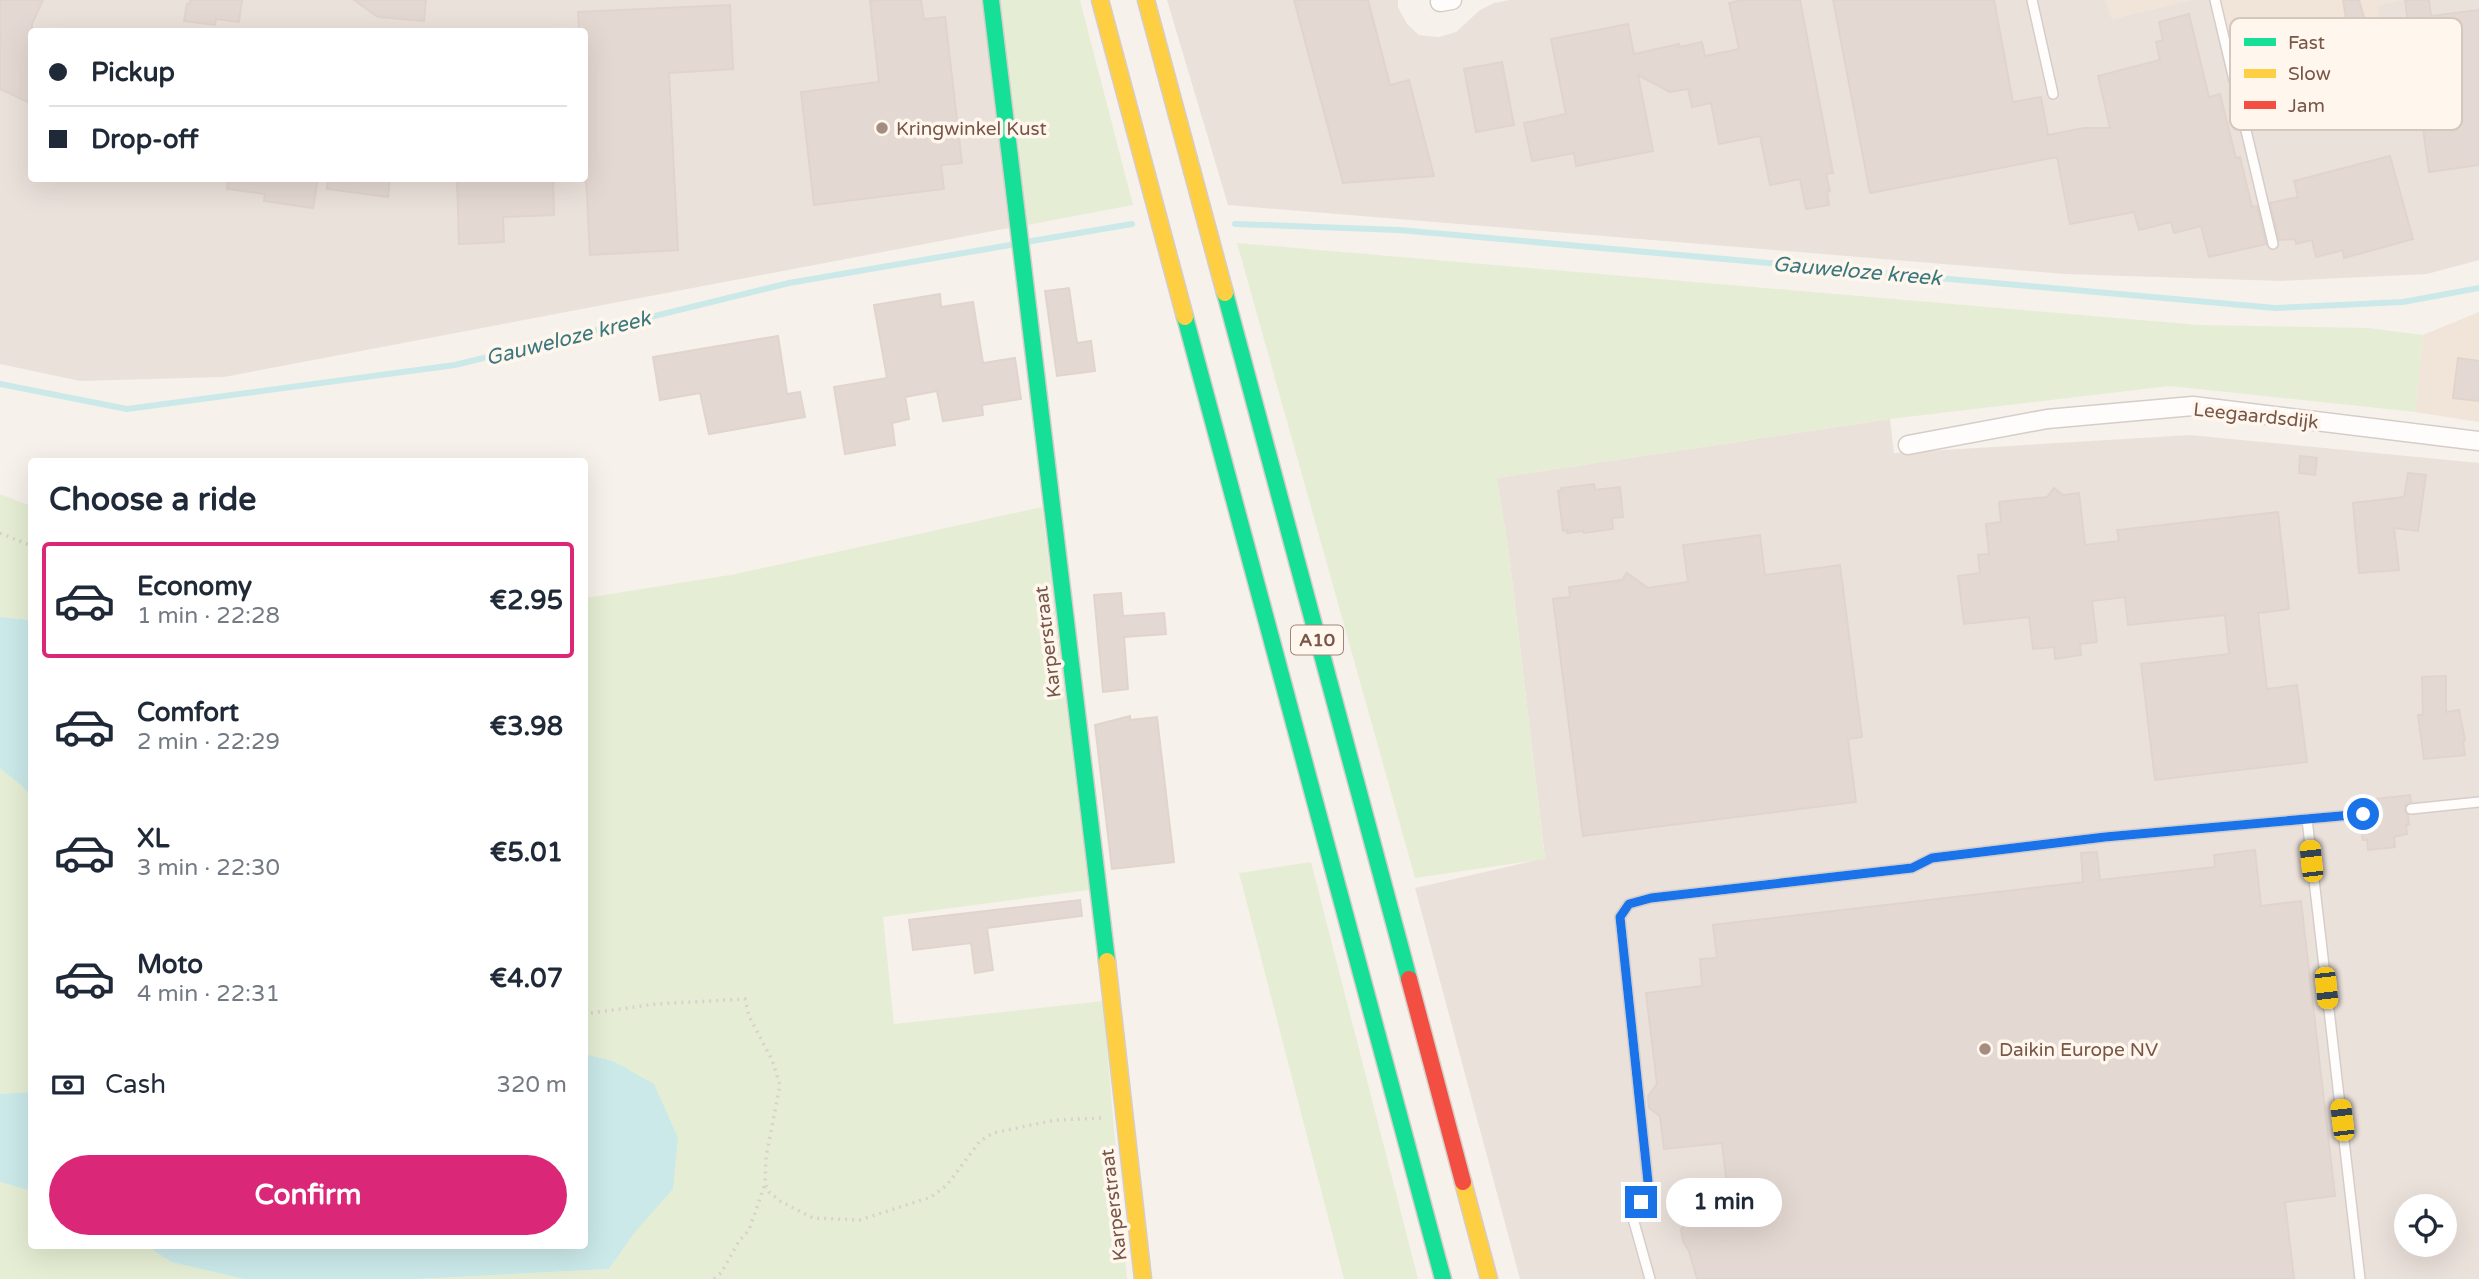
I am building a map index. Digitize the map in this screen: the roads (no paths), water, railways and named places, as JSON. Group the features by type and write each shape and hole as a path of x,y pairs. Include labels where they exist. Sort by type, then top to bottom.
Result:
{"main road":[{"name":"Karperstraat","path":"991,0 1143,1279"},
{"name":"A10","path":"1100,0 1443,1279"},
{"name":"A10","path":"1146,0 1489,1279"}],"street":[{"name":"Leegaardsdijk","path":"1908,444 2047,419 2193,406 2479,441"}],"lane":[{"path":"2032,0 2053,94"},
{"path":"2215,0 2230,63"},
{"path":"2246,130 2273,244"},
{"path":"2412,809 2479,802"},
{"path":"1650,1279 1634,1222 1648,1182 1620,917 1629,904 1651,898 1912,868 1932,858 2105,837 2363,814"},
{"path":"2307,819 2360,1279"}],"water":[{"path":"0,617 28,620 28,793 0,768"},
{"path":"588,1055 613,1061 654,1084 678,1138 673,1189 635,1232 609,1269 418,1279 244,1279 171,1262 152,1249 588,1249"},
{"path":"28,1092 28,1190 0,1182 0,1094"}],"waterway":[{"name":"Gauweloze kreek","path":"1026,242 1132,224"},
{"name":"Gauweloze kreek","path":"1235,224 1399,230 2275,308 2403,302 2479,288"},
{"name":"Gauweloze kreek","path":"0,384 127,409 455,365 789,283 1016,244"}],"place":[{"name":"Kringwinkel Kust","path":"882,128"},
{"name":"Daikin Europe NV","path":"1985,1049"}]}
